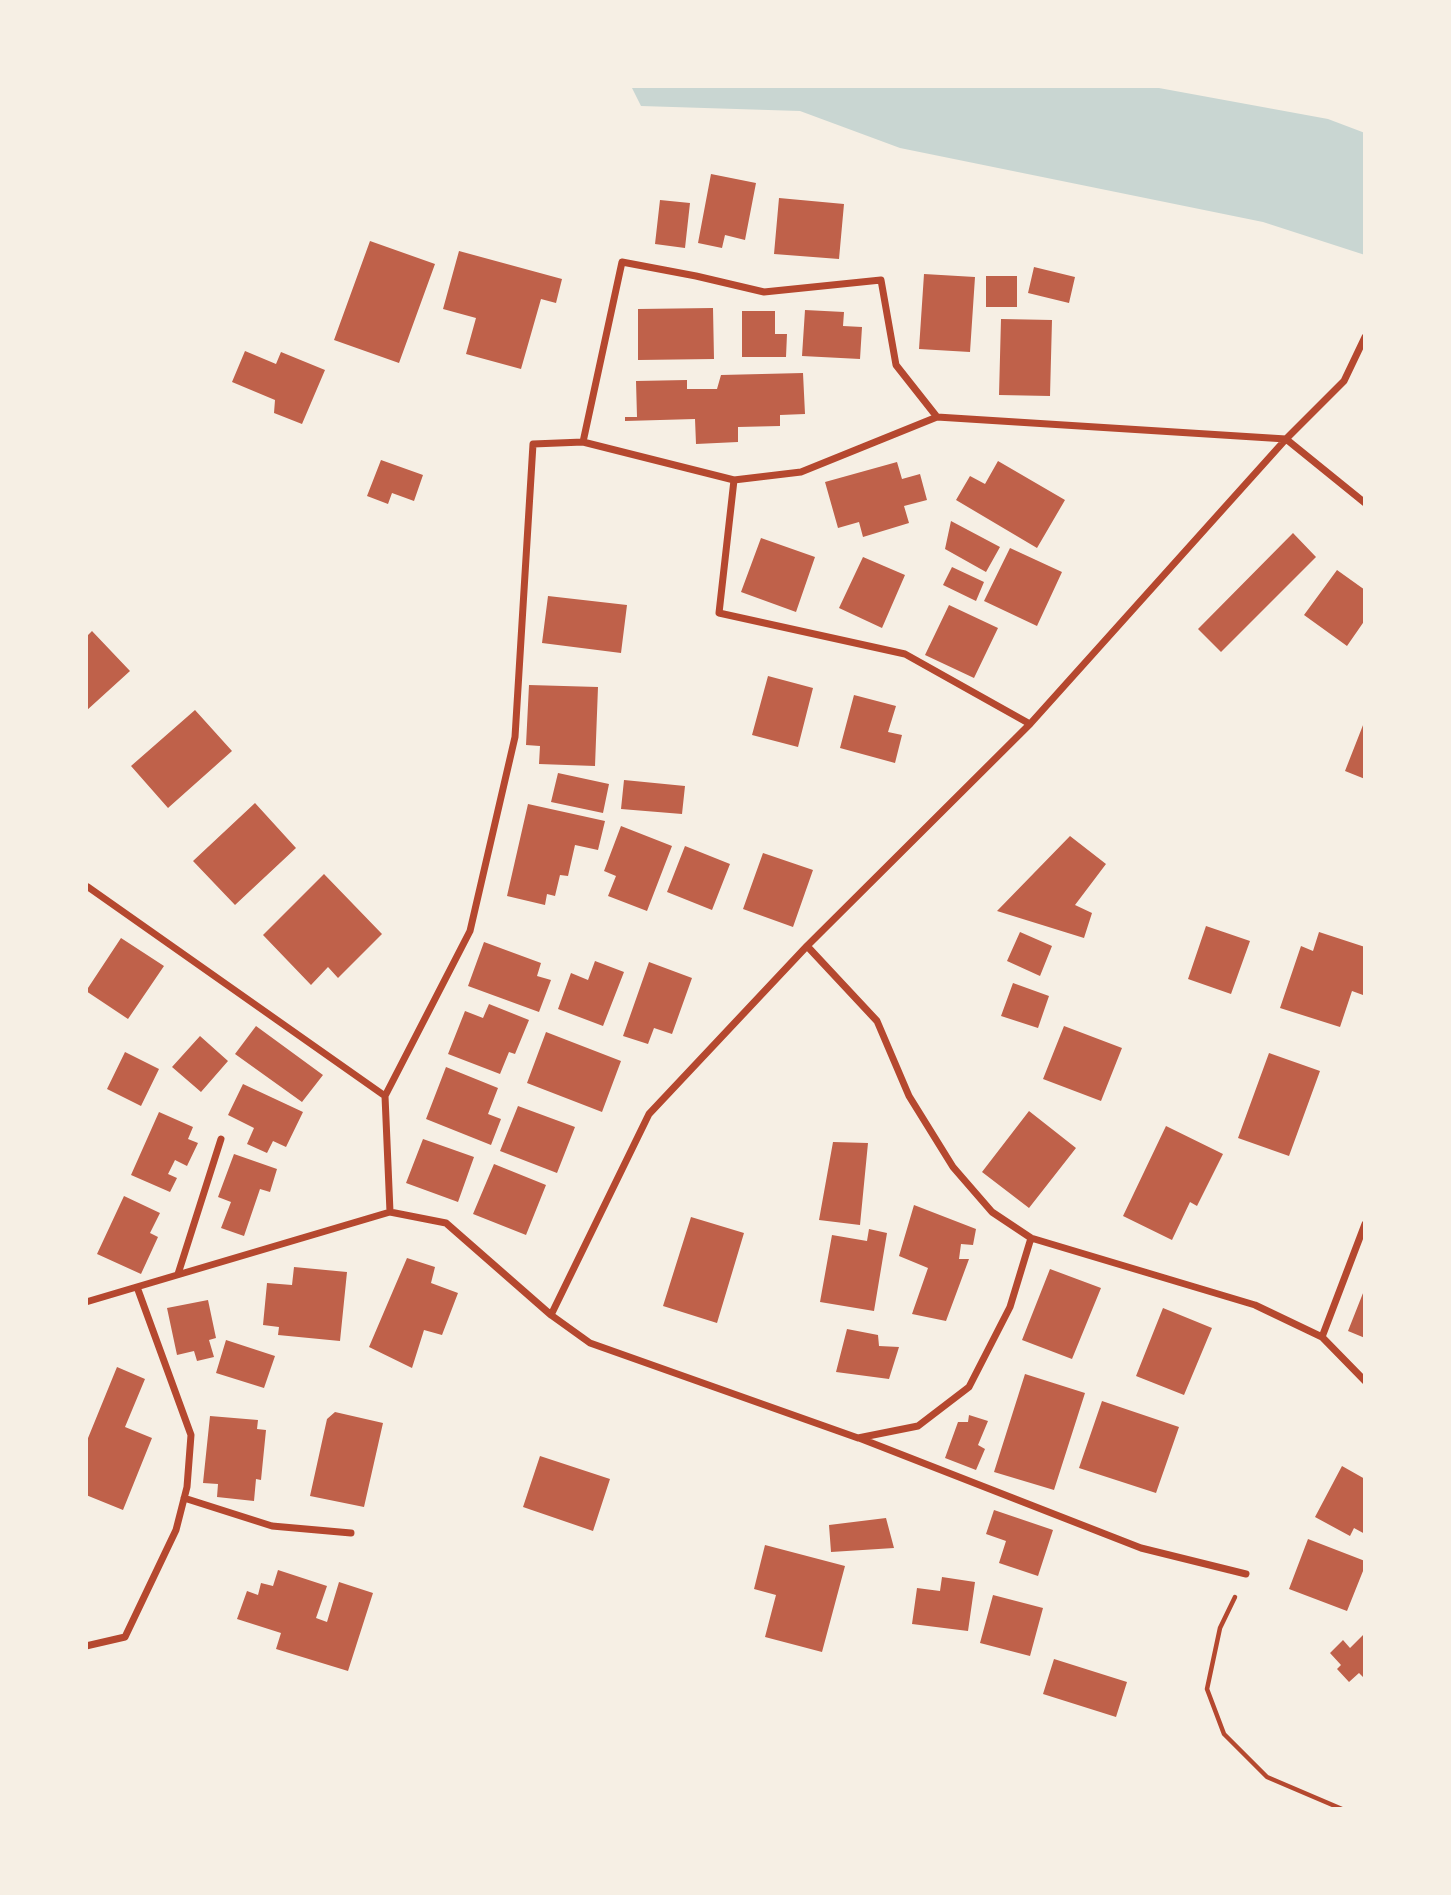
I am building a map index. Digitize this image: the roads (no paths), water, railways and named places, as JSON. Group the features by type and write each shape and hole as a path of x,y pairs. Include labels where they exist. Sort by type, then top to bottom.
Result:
{"street":[{"path":"583,442 622,262 764,292 881,280 896,365 937,417"},
{"path":"551,1315 649,1114 807,946 1030,724 1286,439 1344,381 1365,337"},
{"path":"390,1212 385,1096 470,931 516,737 533,444 583,442 734,480 801,472 937,417 1286,439 1365,503"},
{"path":"734,480 719,613 905,654 1030,724"},
{"path":"88,887 385,1096"},
{"path":"807,946 877,1021 909,1096 953,1167 992,1212 1031,1238 1255,1305 1322,1337 1365,1381"},
{"path":"178,1274 221,1139"},
{"path":"86,1301 390,1212 446,1223 551,1315 590,1343 858,1438 1141,1548 1246,1574"},
{"path":"1322,1337 1365,1224"},
{"path":"858,1438 918,1426 969,1387 1010,1307 1031,1238"},
{"path":"86,1646 125,1637 176,1530 187,1487 191,1435 137,1287"},
{"path":"184,1498 272,1526 351,1533"}]}
